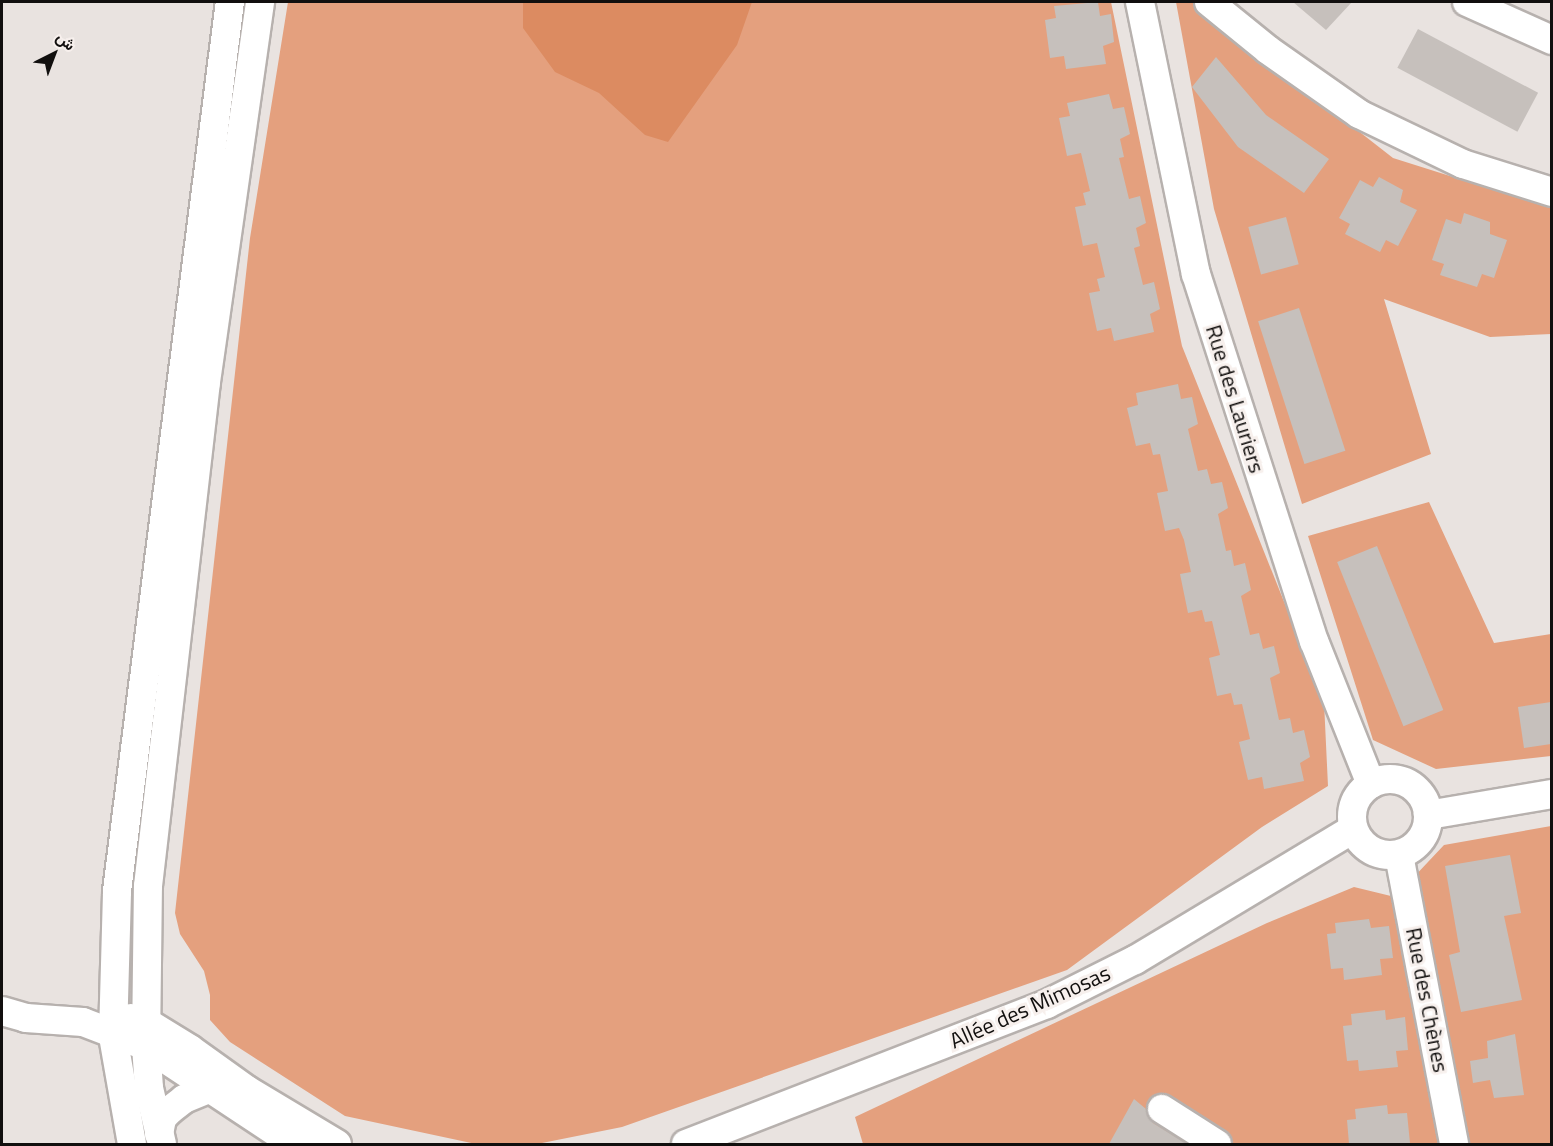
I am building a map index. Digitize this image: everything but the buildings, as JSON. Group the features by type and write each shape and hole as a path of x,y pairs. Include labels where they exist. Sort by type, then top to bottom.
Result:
{"street":[{"path":"132,1144 114,1024 117,891 230,2"},
{"path":"161,1139 149,1088 146,1034 147,886 208,371 260,2"},
{"name":"Rue des Lauriers","path":"1140,2 1196,274 1314,641 1371,784"},
{"path":"1209,2 1268,51 1359,114 1463,164 1551,192"},
{"path":"1467,2 1551,40"},
{"path":"1393,779 1410,785 1423,798 1428,815 1421,840 1399,855 1382,855 1369,850 1353,829 1353,805 1371,784 1393,779"},
{"path":"1428,815 1551,794"},
{"name":"Allée des Mimosas","path":"686,1144 1047,1004 1135,960 1353,829"},
{"name":"Rue des Chènes","path":"1399,855 1454,1144"},
{"path":"2,1011 26,1018 114,1024 146,1034 246,1090 330,1142"},
{"path":"146,1034 209,1089 294,1144"},
{"path":"161,1139 162,1118 184,1099 209,1089"},
{"path":"1162,1109 1217,1144"}],"shaded area":[{"path":"288,2 1111,2 1182,346 1324,702 1328,786 1262,827 1067,970 622,1127 537,1144 476,1144 345,1116 230,1042 210,1020 210,995 204,971 180,934 175,913 250,238"},
{"path":"752,2 737,45 668,142 645,135 599,93 555,72 523,28 523,3"},
{"path":"1176,2 1193,2 1393,158 1551,208 1551,334 1490,337 1384,299 1431,454 1302,504 1214,209"},
{"path":"1429,502 1494,643 1551,634 1551,756 1436,769 1373,740 1308,536"},
{"path":"1551,826 1551,1144 863,1144 855,1117 1267,923 1354,887 1395,897 1444,845"}]}
